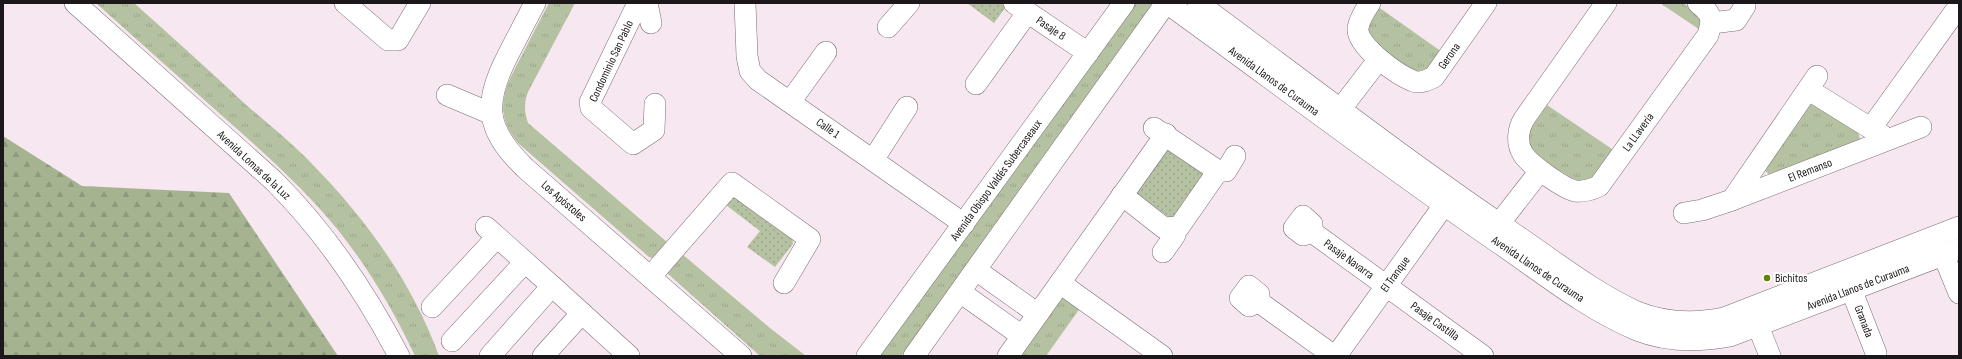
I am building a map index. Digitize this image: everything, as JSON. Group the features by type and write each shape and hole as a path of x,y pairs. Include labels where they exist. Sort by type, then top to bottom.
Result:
{"street":[{"name":"Avenida Lomas de la Luz","path":"75,3 274,181 301,208 326,238 355,278 378,314 399,356"},
{"path":"345,3 388,40 392,41 398,40 404,34 420,3"},
{"name":"Los Apóstoles","path":"535,3 496,80 491,98 492,114 499,136 515,158 741,356"},
{"name":"Condominio San Pablo","path":"638,3 590,102 591,108 633,144 654,130 655,104"},
{"name":"Condominio San Pablo","path":"647,3 651,23"},
{"name":"Calle 1","path":"745,3 747,56 750,71 758,80 964,224"},
{"path":"888,27 909,3"},
{"name":"Avenida Obispo Valdés Subercaseaux","path":"867,356 1124,3"},
{"path":"914,356 1166,3"},
{"name":"Avenida Llanos de Curauma","path":"1166,3 1336,115"},
{"name":"Avenida Llanos de Curauma","path":"1198,3 1336,115 1494,230 1625,306 1652,317 1682,322 1700,339 1730,336 1951,252"},
{"name":"Gerona","path":"1370,3 1358,27 1359,36 1363,44 1379,59 1414,82 1434,77 1486,3"},
{"name":"La LLavería","path":"1606,3 1524,119 1519,129 1522,154 1540,171 1575,191 1590,191 1599,186 1708,36 1712,23"},
{"path":"1698,3 1709,12 1712,23 1736,20 1746,6"},
{"path":"1732,200 1813,83 1879,134 1959,6"},
{"path":"976,84 1020,8"},
{"name":"Pasaje 8","path":"1020,8 1088,53"},
{"path":"790,102 826,52"},
{"path":"1336,115 1379,59"},
{"path":"447,95 492,114"},
{"path":"873,160 907,107"},
{"name":"El Remanso","path":"1684,214 1732,200 1879,134 1921,127"},
{"path":"1008,356 1122,195 1160,131 1218,171 1226,171 1235,156"},
{"path":"1122,195 1164,228 1179,227 1218,171"},
{"path":"1494,230 1540,171"},
{"path":"651,276 732,183 810,239 784,283"},
{"name":"El Tranque","path":"1335,356 1449,198"},
{"name":"Avenida Llanos de Curauma","path":"1700,339 1737,314 1959,227"},
{"path":"1163,252 1175,235 1174,228"},
{"path":"432,308 492,232 628,356"},
{"name":"Pasaje Navarra","path":"1312,232 1386,286"},
{"path":"1951,252 1959,293"},
{"path":"452,341 525,262"},
{"path":"976,270 1038,314"},
{"path":"1060,283 1162,356"},
{"path":"490,356 552,286"},
{"name":"Pasaje Castilla","path":"1386,286 1484,356 1494,352 1499,356"},
{"name":"Granada","path":"1852,289 1876,353"},
{"path":"960,292 1022,336"},
{"path":"1258,302 1335,356"},
{"path":"543,356 582,313"},
{"path":"1758,326 1770,356"}],"green space":[{"path":"96,3 134,3 314,166 352,208 387,254 416,304 439,356 415,356 390,307 370,275 338,230 311,199 251,141"},
{"path":"549,3 575,3 528,92 525,107 528,123 667,242 652,258 519,144 510,132 505,121 503,110 504,100 510,78"},
{"path":"967,3 1007,3 1008,4 994,23"},
{"path":"1134,3 1154,4 901,356 878,356"},
{"path":"1660,3 1683,3 1703,18 1703,32"},
{"path":"1377,6 1442,52 1425,71 1419,72 1412,70 1396,60 1369,38 1367,25"},
{"path":"1811,104 1817,105 1858,132 1860,139 1841,151 1769,174 1764,170"},
{"path":"1547,105 1615,151 1597,175 1584,183 1554,167 1533,151 1528,145 1527,134"},
{"path":"3,136 82,186 229,193 338,356 3,356"},
{"path":"1170,144 1205,173 1173,220 1134,192"},
{"path":"734,195 792,237 793,244 775,267 747,247 760,231 722,202"},
{"path":"682,254 770,328 806,356 760,356 667,273 667,271"},
{"path":"1057,293 1083,304 1046,356 1012,356"}],"place":[{"name":"Bichitos","path":"1767,278"}]}
